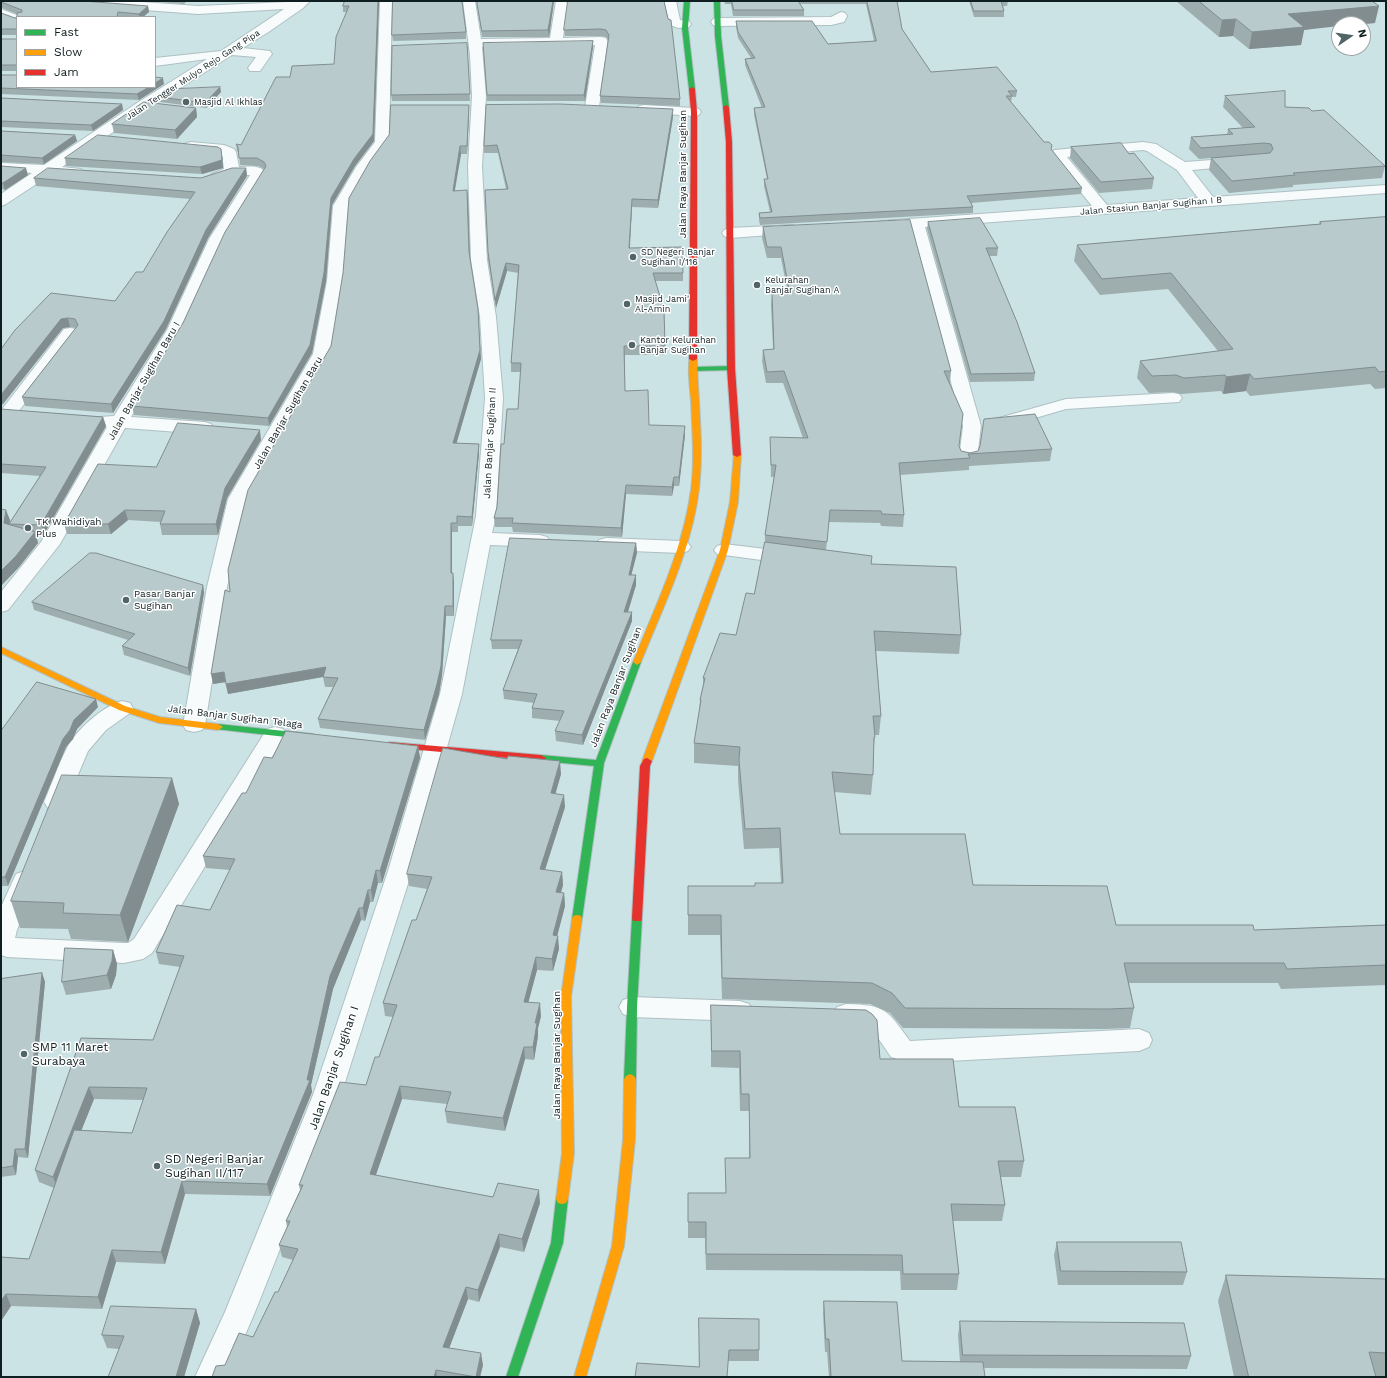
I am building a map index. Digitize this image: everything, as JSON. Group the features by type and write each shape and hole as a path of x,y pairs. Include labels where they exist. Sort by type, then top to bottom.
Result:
{"main road":[{"name":"Jalan Raya Banjar Sugihan","path":"512,1377 557,1243 568,1153 566,997 599,763 681,547 692,507 697,454 693,369 694,112 685,24 687,1"},
{"path":"580,1377 618,1246 629,1140 632,1008 645,766 724,550 734,502 737,450 731,368 727,114 717,22 717,1"},
{"path":"693,369 731,368"},
{"name":"Jalan Banjar Sugihan Telaga","path":"1,650 122,708 159,720 323,738"},
{"path":"378,744 599,763"}],"street":[{"path":"79,1 198,10 302,3"},
{"name":"Jalan Banjar Sugihan Baru","path":"194,725 216,587 238,499 268,433 322,354 335,281 341,206 363,167 382,142 391,107 384,47 386,1"},
{"name":"Jalan Banjar Sugihan II","path":"434,750 451,694 486,516 494,398 488,317 479,260 475,166 479,96 475,43 469,1"},
{"path":"556,40 562,1"},
{"path":"670,1 674,22 678,24 685,24"},
{"name":"Jalan Tengger Mulyo Rejo Gang Pipa","path":"1,201 142,106 266,28 302,3"},
{"path":"1,12 16,19"},
{"path":"717,22 831,20 840,19 841,16"},
{"path":"460,45 475,43 556,40 597,40 602,42 586,107 607,108"},
{"path":"384,47 400,47"},
{"path":"156,62 226,52 265,54 255,68"},
{"path":"156,82 180,83"},
{"path":"119,105 164,108"},
{"path":"629,108 694,112"},
{"path":"75,136 121,139"},
{"path":"176,145 224,149 229,152 232,171 203,180"},
{"path":"1103,210 1058,155 1059,153 1147,146 1182,167 1208,202"},
{"path":"1182,167 1254,160"},
{"path":"1,167 86,173"},
{"name":"Jalan Banjar Sugihan Baru I","path":"1,606 50,544 175,330 217,239 259,173 256,171 232,171"},
{"name":"Jalan Stasiun Banjar Sugihan I B","path":"870,227 1386,189"},
{"path":"916,224 972,426 968,458"},
{"path":"730,233 808,229"},
{"path":"12,412 70,333"},
{"path":"972,426 1014,421 1053,406 1066,404 1173,398"},
{"path":"88,419 221,430"},
{"path":"481,539 558,542"},
{"path":"589,543 681,547"},
{"path":"724,550 811,561"},
{"path":"49,821 78,748 98,725 122,708"},
{"path":"34,858 4,930 2,941 7,947 124,953 134,952 143,946 276,734"},
{"name":"Jalan Banjar Sugihan I","path":"211,1377 240,1312 327,1094 400,871 434,750"},
{"path":"632,1008 761,1012"},
{"path":"823,1013 870,1015 881,1022 901,1049 910,1052 1139,1040"}],"building":[{"path":"83,1 148,6 139,14 118,12 117,16 17,16 17,13 22,12 22,10 1,2"},
{"path":"345,1 378,1 373,134 354,159 331,198 324,273 310,345 268,418 132,406 183,323 225,232 266,166 264,162 257,158 239,158 238,147 236,144 241,145 276,77 290,77 292,66 334,64 336,37 349,6 343,6"},
{"path":"393,1 462,1 466,32 392,35"},
{"path":"477,1 553,1 548,30 482,31"},
{"path":"568,1 664,1 668,19 671,20 680,99 600,96 609,35 606,30 601,29 564,30"},
{"path":"732,1 798,1 804,10 734,10"},
{"path":"867,1 897,1 902,29 931,72 997,67 1017,91 1008,91 1012,96 1006,96 1044,142 1049,142 1052,145 1051,149 1082,188 967,196 973,207 760,218 759,213 772,212 764,179 768,179 754,108 765,107 745,59 755,58 738,32 736,21 812,21 828,44 876,41"},
{"path":"971,1 1001,1 1004,11 974,11"},
{"path":"1199,1 1372,1 1379,6 1288,14 1304,27 1252,32 1236,19 1222,20"},
{"path":"1,13 16,18 16,29 1,29"},
{"path":"1,39 16,39 16,65 1,65"},
{"path":"593,41 584,95 487,95 483,43"},
{"path":"467,43 470,94 391,95 392,46"},
{"path":"1,75 16,75 16,88 147,88 137,94 1,88"},
{"path":"156,77 163,78 156,82"},
{"path":"220,87 205,103 159,97 172,89"},
{"path":"1285,91 1285,107 1309,108 1312,111 1324,110 1385,166 1293,173 1295,175 1232,181 1211,158 1270,153 1273,149 1271,144 1264,143 1201,148 1191,137 1233,134 1228,129 1255,127 1225,96"},
{"path":"1,98 122,104 91,125 1,121"},
{"path":"144,102 196,108 175,130 112,124"},
{"path":"560,104 673,109 658,200 632,199 629,248 682,247 683,273 653,273 664,310 665,346 624,346 625,391 648,390 649,425 685,426 679,477 674,477 672,487 626,485 621,528 512,523 513,518 494,518 497,507 501,444 504,444 507,409 518,409 521,363 511,363 519,265 506,263 495,300 488,252 485,190 508,189 497,145 484,146 486,105"},
{"path":"391,105 469,105 467,146 460,146 453,191 467,190 469,252 478,309 480,350 453,443 479,444 472,517 457,516 457,523 451,523 451,573 453,573 453,606 445,606 441,666 424,730 318,719 338,678 323,677 326,667 226,684 224,672 211,674 225,590 230,592 228,570 248,490 331,346 343,273 349,198 370,161 389,135"},
{"path":"1,131 75,135 42,158 1,155"},
{"path":"98,135 218,147 221,149 222,160 200,167 65,158"},
{"path":"1121,143 1129,154 1134,153 1154,178 1101,182 1071,147"},
{"path":"1,166 26,168 1,183"},
{"path":"48,168 201,178 232,168 246,168 206,230 164,321 111,404 22,397 78,325 75,319 61,319 1,395 1,349 15,330 51,293 115,301 136,272 143,272 167,232 195,192 34,178"},
{"path":"1386,217 1386,371 1379,372 1375,367 1254,379 1250,374 1226,377 1225,375 1184,378 1176,375 1152,376 1140,361 1233,349 1171,273 1102,279 1077,245 1321,224 1320,222"},
{"path":"980,218 998,248 986,248 1017,322 1035,373 971,374 928,222"},
{"path":"910,220 951,371 944,371 963,414 959,446 961,451 970,453 978,451 984,419 1035,414 1052,449 968,454 970,458 899,463 904,515 882,514 881,511 830,510 827,542 765,535 776,465 771,465 770,437 808,438 784,371 767,372 763,350 774,349 772,294 790,294 781,247 767,247 763,227"},
{"path":"1,409 103,417 41,525 9,524 46,467 1,464"},
{"path":"178,423 260,430 225,488 216,524 160,524 165,511 125,510 108,524 64,524 98,464 156,467"},
{"path":"1,509 6,510 4,523 35,532 16,556 1,571"},
{"path":"510,538 636,543 629,575 636,575 624,612 632,612 582,735 555,731 564,711 532,708 537,694 503,690 522,640 491,640"},
{"path":"765,542 872,556 871,564 956,567 961,635 874,631 881,716 873,716 875,737 873,775 832,772 840,834 965,834 973,885 1107,886 1116,925 1253,925 1254,930 1386,925 1386,965 1287,969 1284,963 1124,963 1134,1008 1108,1009 905,1008 892,993 872,983 722,978 721,915 688,915 688,886 755,886 755,883 783,883 780,828 745,829 739,760 740,747 694,743 700,700 705,678 703,678 720,633 736,635 746,593 754,594"},
{"name":"Pasar Banjar Sugihan","path":"90,553 96,553 203,585 188,668 122,646 135,634 32,602"},
{"path":"37,682 96,699 74,720 70,730 63,739 5,877 1,877 1,731"},
{"path":"286,731 418,746 380,871 376,870 371,890 368,890 363,908 359,908 330,976 307,1080 310,1080 267,1184 182,1181 161,1252 112,1250 98,1297 6,1294 1,1301 1,1257 29,1259 74,1130 132,1133 147,1088 89,1087 53,1177 35,1170 81,1038 153,1040 184,956 156,952 177,905 210,910 235,859 203,856 242,793 246,793 264,757 272,758"},
{"path":"443,748 507,759 508,756 560,761 551,793 564,795 540,869 562,872 556,892 564,893 553,935 558,936 552,959 536,957 524,1002 540,1003 535,1023 537,1023 533,1047 524,1047 503,1118 445,1111 451,1092 400,1086 370,1174 493,1197 498,1183 539,1190 522,1239 499,1234 478,1290 466,1287 443,1347 481,1353 476,1377 436,1370 434,1377 212,1377 216,1366 225,1365 239,1333 253,1337 275,1292 278,1292 298,1249 279,1245 290,1221 286,1221 303,1185 299,1185 340,1082 366,1085 375,1057 379,1057 397,1005 383,1003 412,920 416,920 432,877 407,874"},
{"path":"62,775 172,778 120,915 63,913 64,903 11,901"},
{"path":"65,948 113,950 112,961 107,975 62,982"},
{"name":"SMP 11 Maret Surabaya","path":"42,973 25,1149 15,1149 13,1166 1,1168 1,979"},
{"path":"711,1005 866,1010 877,1020 880,1059 953,1059 959,1107 1015,1107 1024,1161 998,1161 1005,1205 951,1204 959,1274 903,1274 902,1255 706,1254 706,1222 688,1222 688,1193 726,1193 725,1158 750,1158 749,1094 741,1094 740,1051 712,1051"},
{"path":"1057,1242 1181,1242 1187,1272 1061,1271"},
{"path":"1226,1275 1386,1279 1386,1353 1369,1352 1376,1377 1249,1377"},
{"path":"824,1301 897,1302 902,1361 983,1362 985,1377 831,1377 829,1339 826,1339"},
{"path":"111,1306 196,1309 176,1377 108,1377 124,1336 102,1335"},
{"path":"699,1318 759,1319 759,1350 729,1350 727,1377 635,1377 637,1363 699,1367"},
{"path":"960,1321 1184,1323 1191,1356 963,1355"}],"traffic: fast":[{"path":"687,1 685,28 692,89"},
{"path":"717,1 718,36 726,107"},
{"path":"693,369 731,368"},
{"path":"577,919 599,763 637,662"},
{"path":"218,727 313,737"},
{"path":"541,758 599,763"},
{"path":"630,1079 637,918"},
{"path":"512,1377 557,1243 562,1199"}],"traffic: slow":[{"path":"637,662 675,566 692,508 695,490 697,453 693,359"},
{"path":"647,761 724,550 734,502 737,455"},
{"path":"1,650 122,708 159,720 218,727"},
{"path":"562,1199 568,1153 566,997 577,919"},
{"path":"580,1377 618,1246 629,1140 630,1079"}],"traffic: jam":[{"path":"692,89 694,112 693,359"},
{"path":"726,107 729,142 731,368 737,455"},
{"path":"389,745 541,758"},
{"path":"637,918 645,766 647,761"}],"place":[{"name":"Masjid Al Ikhlas","path":"186,102"},
{"name":"SD Negeri Banjar Sugihan I/116","path":"633,257"},
{"name":"Kelurahan Banjar Sugihan A","path":"757,285"},
{"name":"Masjid Jami' Al-Amin","path":"627,304"},
{"name":"Kantor Kelurahan Banjar Sugihan","path":"632,345"},
{"name":"TK Wahidiyah Plus","path":"28,528"},
{"name":"Pasar Banjar Sugihan","path":"126,600"},
{"name":"SMP 11 Maret Surabaya","path":"24,1054"},
{"name":"SD Negeri Banjar Sugihan II/117","path":"157,1166"}]}
